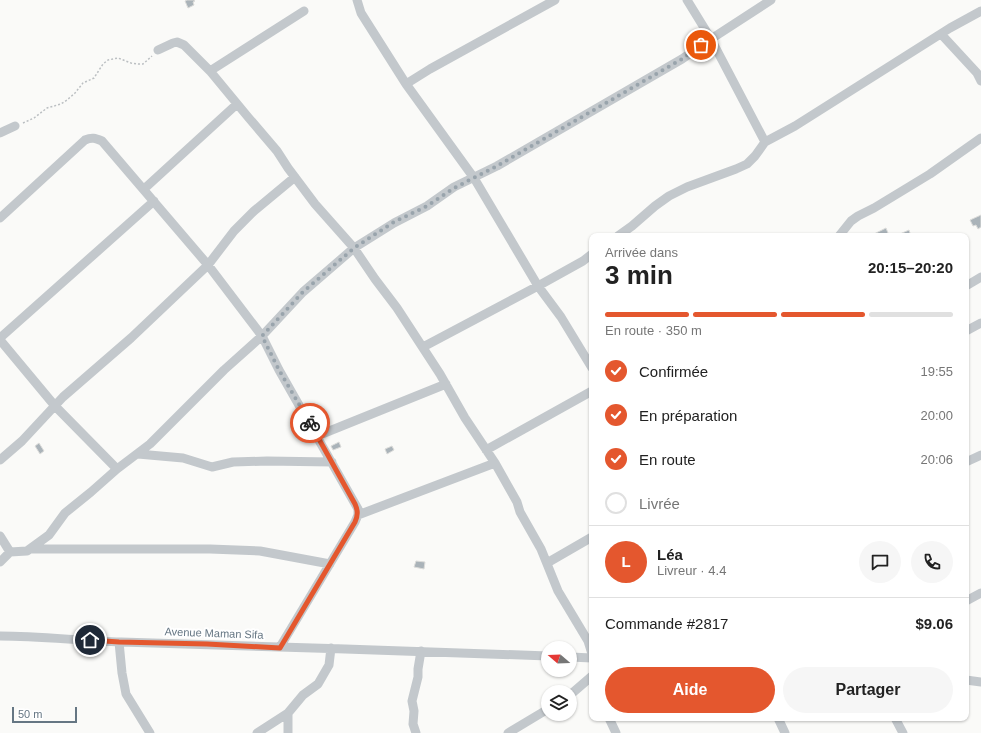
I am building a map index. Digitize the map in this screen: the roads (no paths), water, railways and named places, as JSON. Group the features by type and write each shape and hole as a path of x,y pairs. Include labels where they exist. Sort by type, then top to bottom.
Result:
{"street":[{"path":"356,0 361,13 406,84 474,178 538,286 561,317 589,363"},
{"path":"406,84 430,69 555,0"},
{"path":"687,0 711,39 765,142"},
{"path":"31,549 49,535 65,514 117,469 150,444 224,370 262,336 303,292 354,248 394,222 427,206 454,188 497,166 682,59 771,0"},
{"path":"210,71 304,10"},
{"path":"622,233 668,196 687,187 747,164 765,142 795,126 941,34 981,11"},
{"path":"941,34 977,73 981,81"},
{"path":"158,50 177,42 184,45 210,71 277,151 315,204 354,248 374,279 397,308 446,384 465,418 495,463 541,549 558,591 589,644"},
{"path":"144,189 237,104"},
{"path":"0,133 15,126"},
{"path":"0,218 85,140 97,138 102,141 144,189 208,265 262,336 279,370 358,509 358,515 355,522 280,648"},
{"path":"841,233 851,221 858,216 924,178 981,138"},
{"path":"0,460 22,441 63,396 153,318 208,265 234,231 254,211 295,177"},
{"path":"117,469 55,406 0,339 154,201"},
{"path":"423,348 538,286 589,256"},
{"path":"969,284 981,277"},
{"path":"969,329 981,323"},
{"path":"317,436 446,384"},
{"path":"486,450 589,393"},
{"path":"138,454 183,458 212,467 233,462 332,462"},
{"path":"969,461 981,455"},
{"path":"358,515 495,463"},
{"path":"0,536 10,552"},
{"path":"547,563 589,539"},
{"path":"0,562 10,552 21,552 31,549 210,549 260,551 330,564"},
{"path":"969,600 981,593"},
{"name":"Avenue Maman Sifa","path":"0,636 280,648 331,648 541,656"},
{"path":"119,642 126,694 150,733"},
{"path":"257,733 288,713 303,695 318,684 328,665 331,648"},
{"path":"416,733 413,724 414,714 412,701 418,678 421,651"},
{"path":"577,657 589,658"},
{"path":"577,689 589,679"},
{"path":"969,680 981,682"},
{"path":"288,713 288,733"},
{"path":"508,733 541,713"},
{"path":"610,721 616,733"},
{"path":"779,721 785,733"},
{"path":"897,721 903,733"}]}
